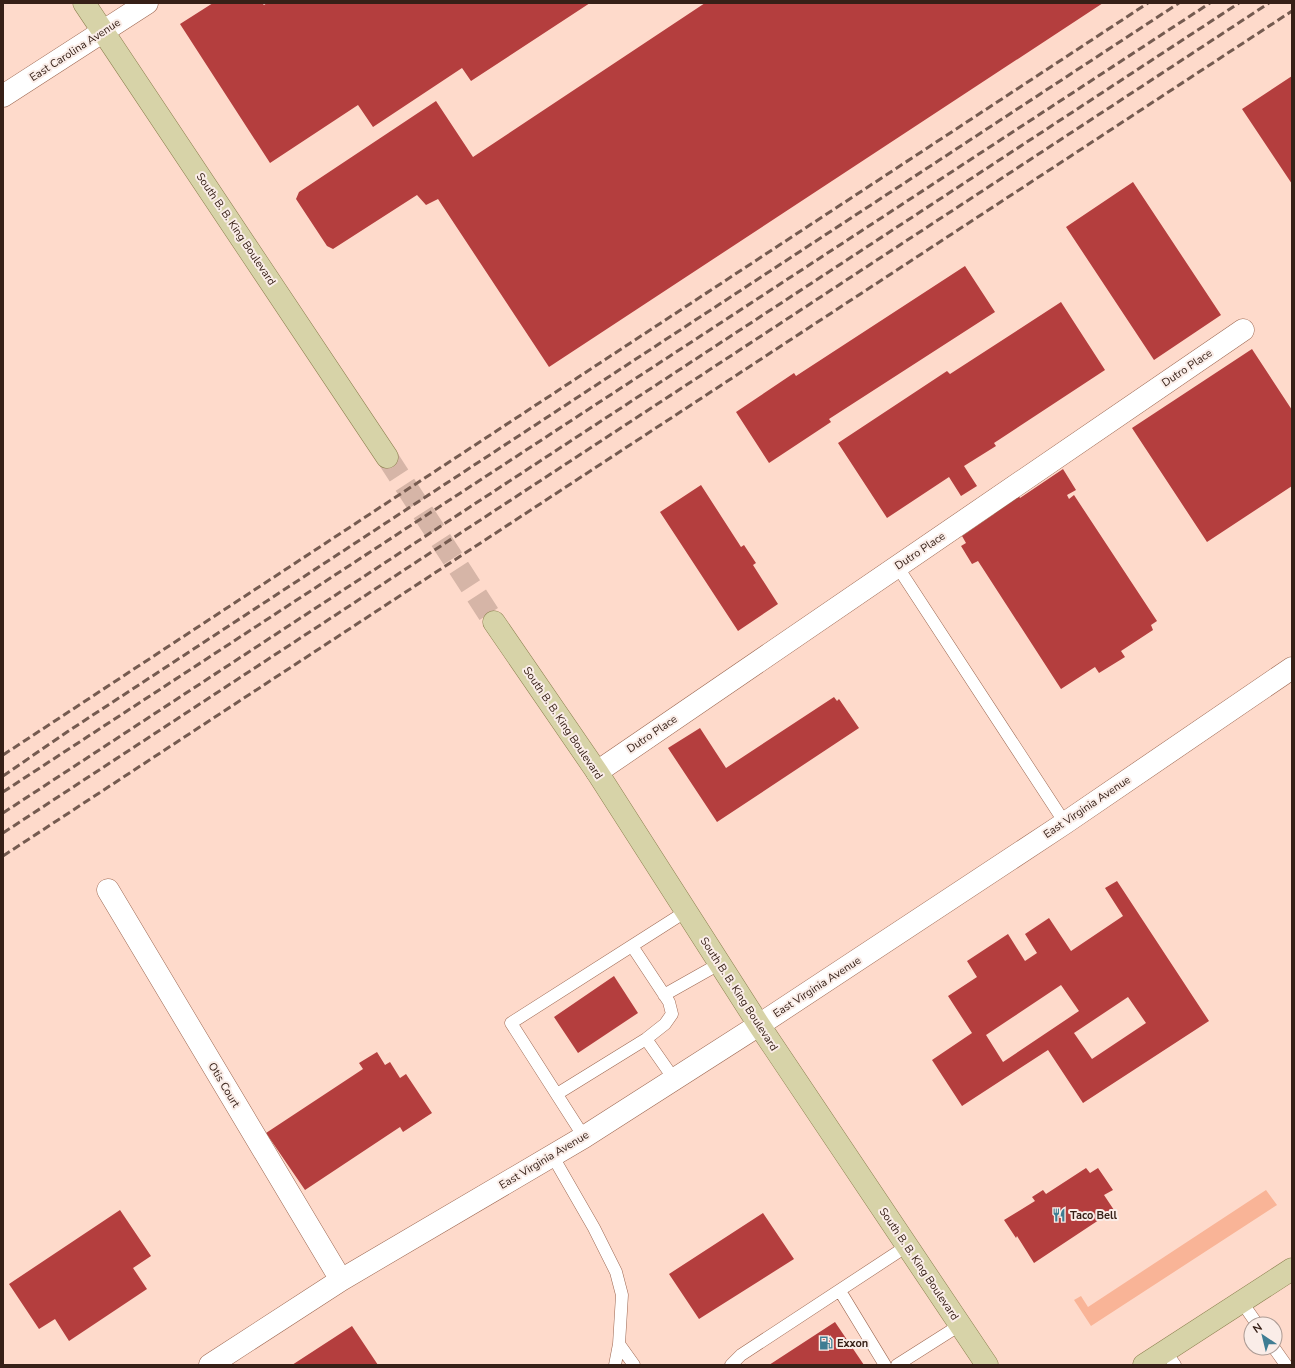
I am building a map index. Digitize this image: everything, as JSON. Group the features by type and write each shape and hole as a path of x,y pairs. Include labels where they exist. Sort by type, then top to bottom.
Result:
{"main road":[{"name":"South B. B. King Boulevard","path":"84,3 198,171 387,457"},
{"name":"South B. B. King Boulevard","path":"494,622 597,772 685,912 759,1025 987,1365"},
{"path":"1144,1365 1170,1358 1241,1301 1292,1268"}],"street":[{"name":"East Carolina Avenue","path":"3,96 147,3"},
{"name":"Dutro Place","path":"597,772 1243,330"},
{"name":"East Virginia Avenue","path":"210,1365 341,1280 584,1137 759,1025 1065,823 1292,668"},
{"name":"Otis Court","path":"108,890 341,1280"}],"lane":[{"path":"897,566 1065,823"},
{"path":"584,1137 511,1023 685,912"},
{"path":"557,1094 646,1039 665,1024 672,1014 669,1002 632,946"},
{"path":"664,995 719,964"},
{"path":"646,1039 674,1079"},
{"path":"552,1155 594,1228 616,1272 622,1295 619,1344 615,1365"},
{"path":"731,1365 741,1355 907,1246"},
{"path":"840,1291 885,1365"},
{"path":"1241,1301 1251,1316"},
{"path":"897,1365 960,1325"},
{"path":"619,1344 634,1365"},
{"path":"1280,1356 1286,1365"}],"shaded area":[{"path":"1266,1190 1277,1205 1091,1326 1074,1300 1081,1296 1088,1307"}],"building":[{"path":"213,3 262,3 264,5 267,3 590,3 471,81 462,68 373,127 358,105 270,163 180,24"},
{"path":"705,3 1103,3 549,367 438,199 426,205 417,195 333,249 327,246 296,199 299,192 436,101 473,157"},
{"path":"1292,76 1292,184 1242,109"},
{"path":"1133,182 1221,315 1154,360 1066,227"},
{"path":"965,266 995,312 829,419 831,422 769,463 736,412 794,373 796,376"},
{"path":"1061,302 1105,370 994,443 996,446 964,466 977,486 961,496 949,477 887,518 838,443 947,371 950,374"},
{"path":"1252,349 1292,410 1292,486 1207,542 1132,428"},
{"path":"1063,469 1076,490 1067,495 1069,499 1074,495 1157,621 1151,625 1153,630 1121,651 1125,657 1099,673 1095,667 1061,689 978,561 972,564 961,546 966,543 962,536 994,514 990,508 1016,492 1020,498"},
{"path":"701,485 741,547 744,545 756,563 753,565 778,604 738,631 660,512"},
{"path":"834,697 837,701 839,699 859,728 717,822 668,748 700,728 726,768"},
{"path":"1117,881 1209,1021 1083,1103 1048,1050 962,1106 932,1060 972,1033 948,996 977,977 967,961 1008,934 1025,961 1037,953 1025,934 1049,918 1071,951 1123,916 1105,888","holes":["1061,985 1079,1011 1003,1062 986,1035","1128,997 1146,1023 1092,1059 1074,1033"]},
{"path":"614,976 638,1013 578,1053 554,1017"},
{"path":"377,1052 385,1065 390,1062 400,1078 406,1074 432,1113 403,1132 400,1127 305,1190 266,1133 363,1069 359,1063"},
{"name":"Taco Bell","path":"1086,1168 1090,1173 1098,1168 1113,1190 1104,1195 1114,1210 1034,1263 1017,1236 1016,1238 1004,1220 1035,1201 1032,1197 1043,1190 1046,1194"},
{"path":"120,1210 151,1256 133,1268 147,1289 69,1341 55,1319 39,1329 9,1284"},
{"path":"763,1213 794,1259 699,1319 669,1274"},
{"name":"Exxon","path":"835,1322 864,1365 769,1365"},
{"path":"352,1326 378,1365 292,1365"}],"tunnel":[{"path":"387,457 494,622"}],"railway":[{"path":"3,755 1148,3"},
{"path":"3,776 67,732 1179,3"},
{"path":"3,792 1210,3"},
{"path":"3,813 1239,3"},
{"path":"3,833 1269,3"},
{"path":"3,856 1292,11"}],"place":[{"name":"Taco Bell","path":"1059,1215"},
{"name":"Exxon","path":"826,1343"}]}
